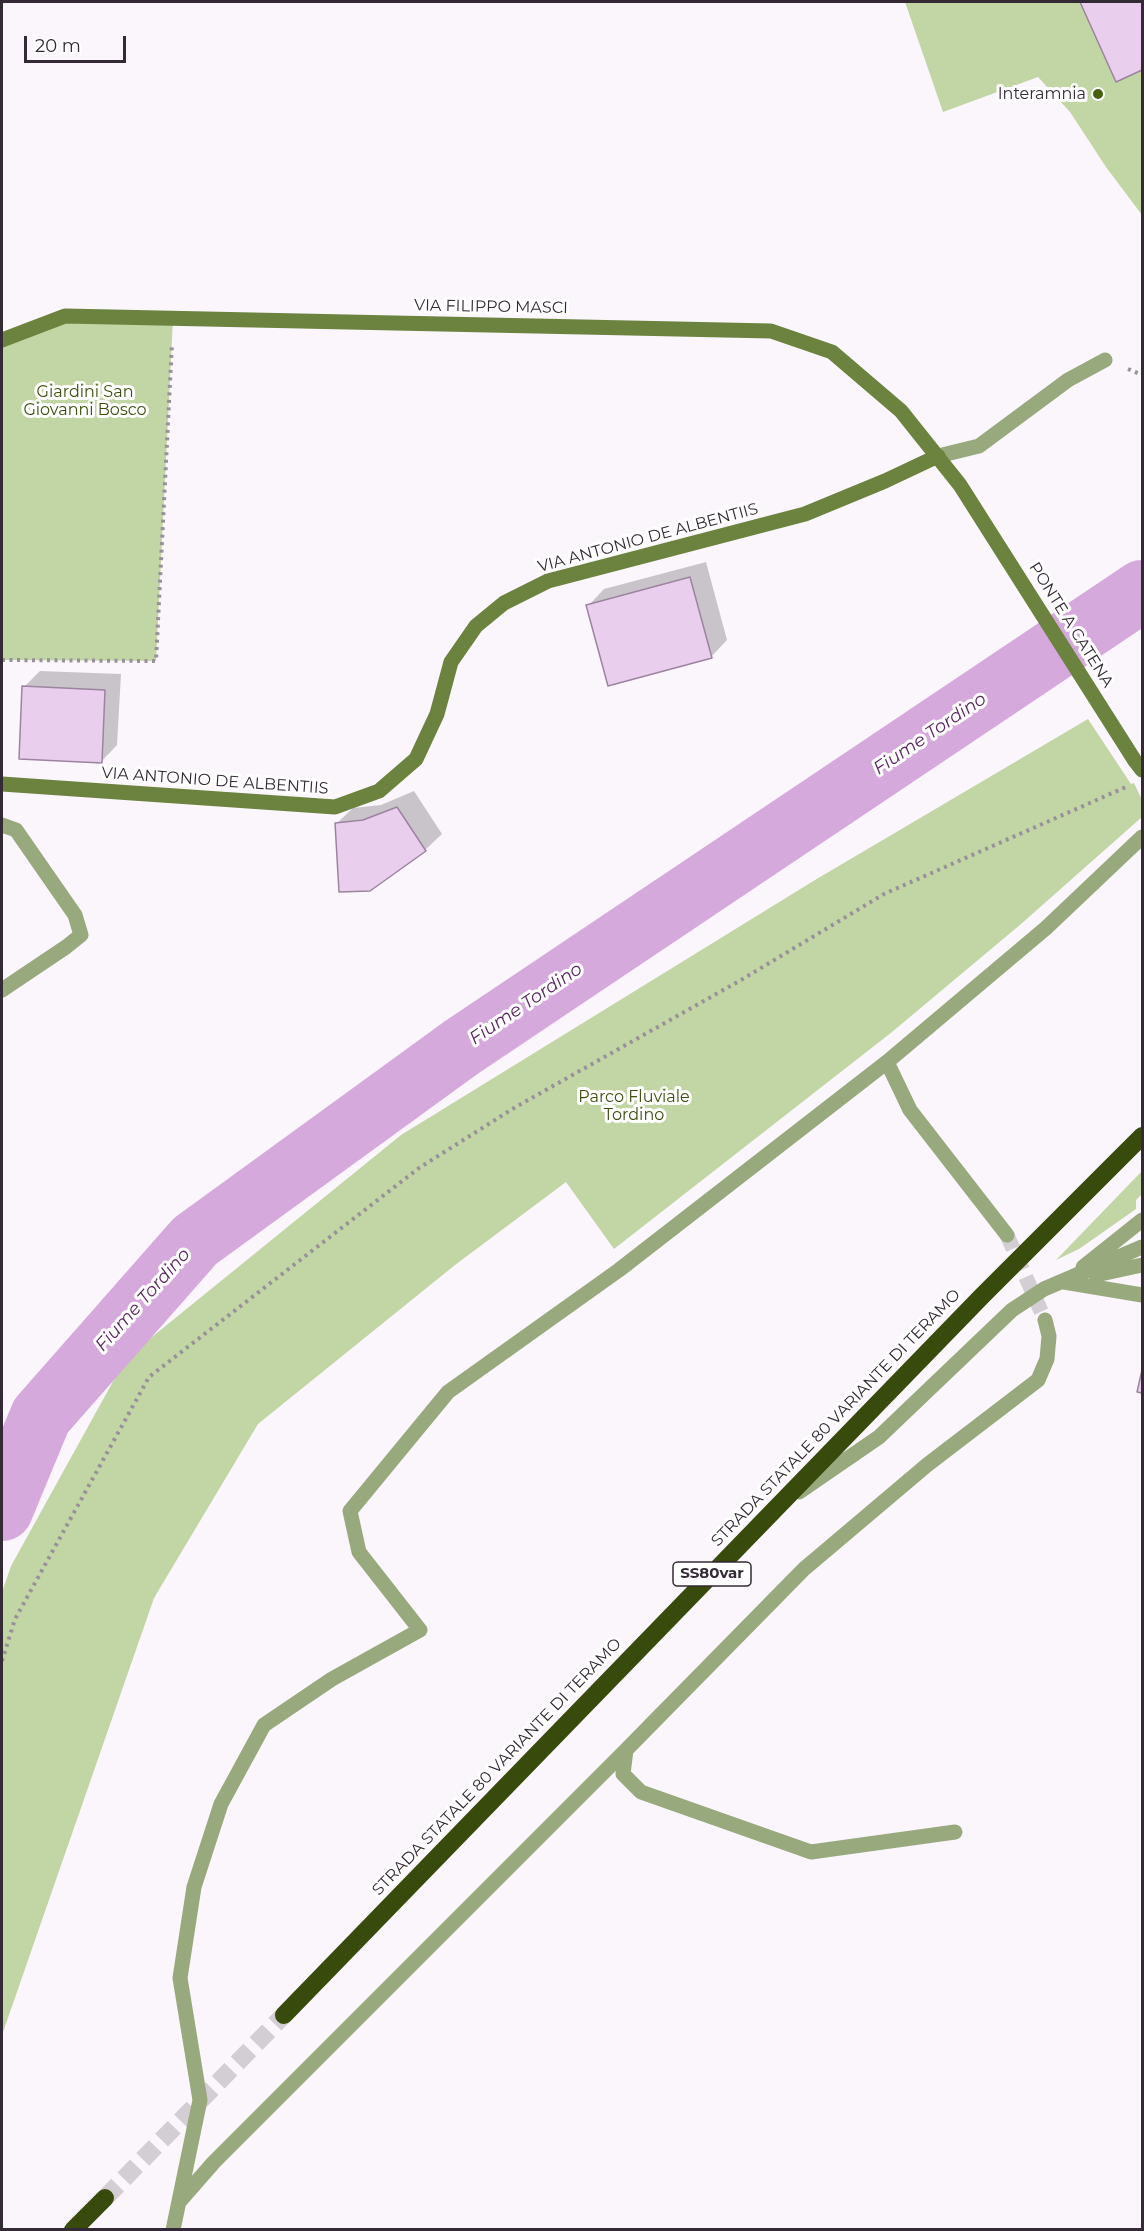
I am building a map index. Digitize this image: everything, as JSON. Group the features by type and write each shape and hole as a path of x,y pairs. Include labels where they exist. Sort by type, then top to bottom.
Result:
{"highway":[{"name":"STRADA STATALE 80 VARIANTE DI TERAMO","path":"284,2014 982,1296 1143,1136"},
{"path":"73,2229 105,2198"}],"main road":[{"name":"VIA FILIPPO MASCI","path":"2,340 65,316 771,332 832,352 901,411 976,508"},
{"name":"VIA ANTONIO DE ALBENTIIS","path":"2,784 335,807 379,791 416,759 437,714 451,662 476,626 504,603 548,581 805,514 938,456"},
{"name":"PONTE A CATENA","path":"976,508 1137,772"}],"street":[{"path":"938,456 979,446 1068,380 1105,360"},
{"path":"2,825 16,830 75,915 81,934 66,947 2,990"},
{"path":"173,2229 200,2100 180,1978 194,1887 221,1804 264,1725 332,1679 420,1630 359,1552 351,1511 448,1392 619,1270 887,1062 1046,928 1143,837"},
{"path":"887,1062 909,1110 1007,1235"},
{"path":"1064,1282 1143,1220"},
{"path":"776,1508 879,1437 1012,1310 1044,1289 1143,1247"},
{"path":"1064,1282 1143,1265"},
{"path":"1064,1282 1143,1295"},
{"path":"178,2202 214,2162 804,1569 927,1466 1038,1380 1047,1359 1049,1336 1045,1320"},
{"path":"626,1750 623,1774 641,1792 811,1852 955,1832"}],"path":[{"path":"2,660 156,661 173,319"},
{"path":"2,1661 15,1619 148,1377 419,1168 514,1108 741,980 884,894 1137,772"}],"green space":[{"name":"Interamnia","path":"905,2 1142,2 1142,215 1106,167 1070,112 1038,77 943,112"},
{"name":"Giardini San Giovanni Bosco","path":"65,316 173,319 156,661 2,660 2,340"},
{"name":"Parco Fluviale Tordino","path":"1088,719 1131,784 1134,783 1142,800 1142,817 1021,924 892,1032 614,1249 566,1182 455,1265 258,1424 154,1598 2,2035 2,1592 11,1566 126,1358 401,1135 815,880"},
{"path":"1142,1171 1142,1194 1136,1200 1136,1209 1079,1249 1056,1260"}],"building":[{"path":"1080,2 1142,2 1142,70 1116,82"},
{"path":"690,577 712,658 608,686 586,605"},
{"path":"22,686 105,690 102,763 19,759"},
{"path":"397,807 426,851 370,891 339,892 335,823 363,820"},
{"path":"1142,1370 1142,1393 1137,1392"}],"waterway":[{"name":"Fiume Tordino","path":"2,1510 41,1416 195,1241 462,1047 1142,591"}],"tunnel":[{"path":"1007,1235 1045,1320"},
{"path":"105,2198 284,2015"}],"place":[{"name":"Interamnia","path":"1098,94"}]}
